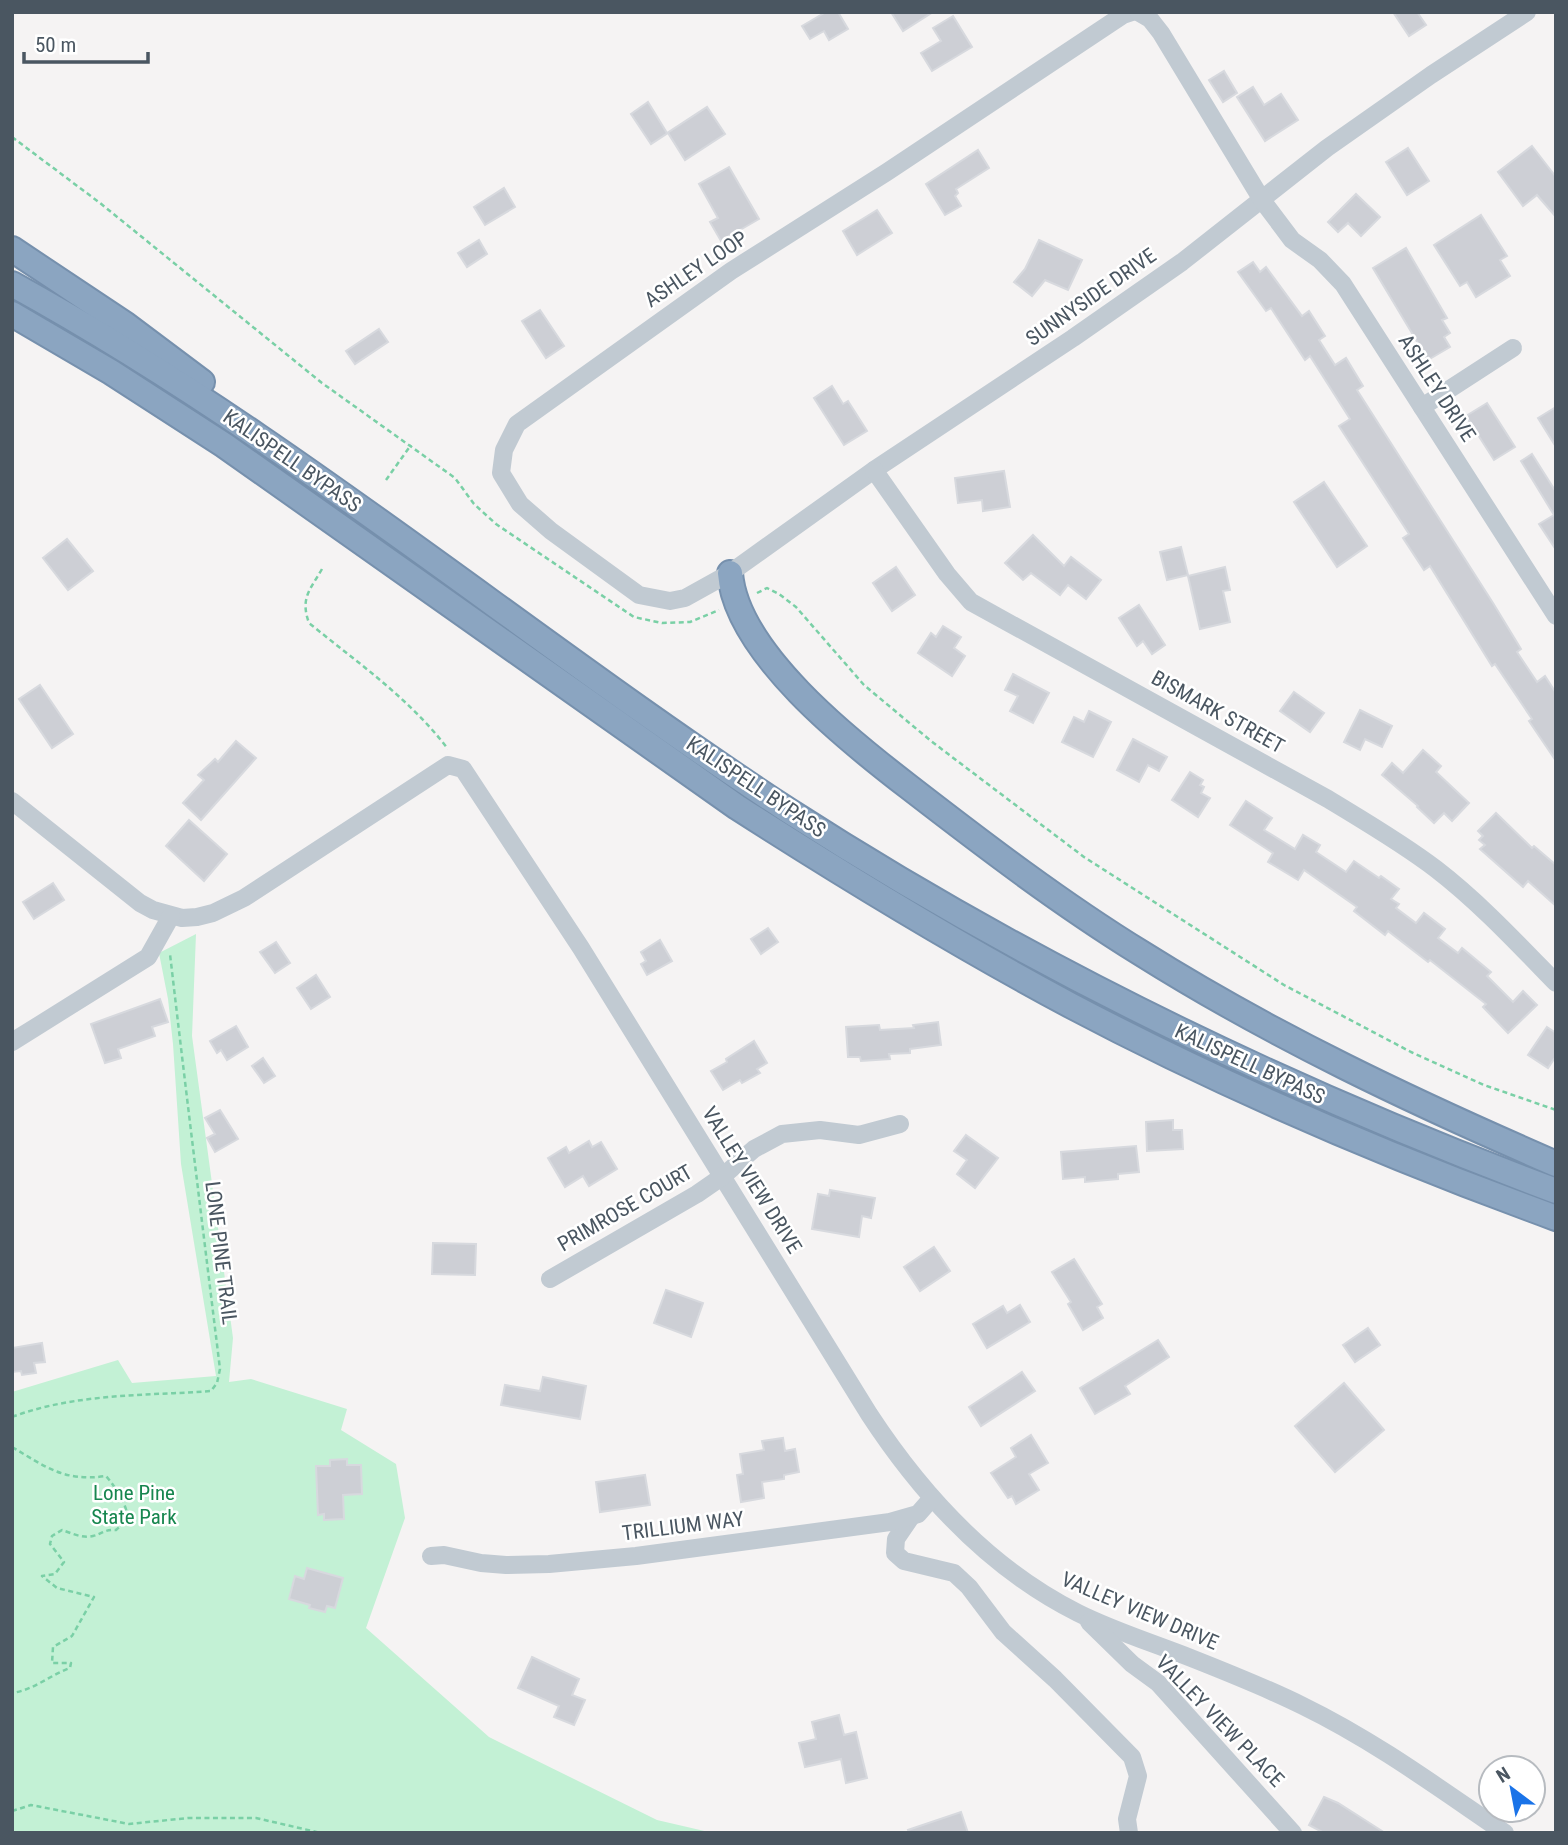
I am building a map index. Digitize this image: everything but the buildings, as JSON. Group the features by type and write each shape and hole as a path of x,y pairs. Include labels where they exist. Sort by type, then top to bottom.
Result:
{"highway":[{"path":"12,249 176,361 324,482"},
{"name":"KALISPELL BYPASS","path":"12,284 149,365 324,482 727,769 846,847 968,920 1093,988 1277,1078 1416,1137 1556,1191"},
{"name":"KALISPELL BYPASS","path":"12,314 111,372 224,445 737,807 954,941 1072,1006 1260,1099 1394,1156 1556,1218"},
{"path":"12,334 224,445"},
{"path":"730,573 733,596 742,617 773,661 816,710 899,780 1053,895 1140,953 1300,1045 1413,1101 1556,1164"}],"street":[{"name":"ASHLEY LOOP","path":"670,601 639,595 551,531 520,503 501,473 503,450 517,424 731,271 887,172 1123,15 1132,12"},
{"path":"1138,12 1150,19 1161,33 1262,200"},
{"name":"SUNNYSIDE DRIVE","path":"670,601 685,598 730,573 874,471 1112,311 1182,262 1327,148 1527,12"},
{"name":"ASHLEY DRIVE","path":"1262,200 1292,240 1320,260 1343,284 1554,611"},
{"path":"1422,407 1513,348"},
{"name":"BISMARK STREET","path":"874,471 947,574 971,602 1328,799 1377,829 1437,869 1556,983"},
{"path":"12,801 140,903 171,916 197,917 229,907 448,765 463,769"},
{"name":"VALLEY VIEW DRIVE","path":"463,769 581,948 869,1414 907,1469 932,1498 1012,1572 1057,1602 1081,1615 1273,1692 1332,1721 1392,1757 1505,1833"},
{"path":"12,1042 148,957 171,916"},
{"name":"PRIMROSE COURT","path":"551,1279 697,1194 754,1149 782,1134 820,1130 859,1135 900,1124"},
{"path":"932,1498 918,1514 911,1517 896,1539 895,1553 904,1561 954,1573 969,1587 1003,1632 1055,1679 1132,1757 1138,1776 1127,1819 1129,1833"},
{"name":"TRILLIUM WAY","path":"431,1556 443,1555 506,1565 549,1564 663,1552 911,1517"},
{"name":"VALLEY VIEW PLACE","path":"1081,1615 1132,1664 1158,1684 1293,1833"}],"path":[{"path":"386,480 411,445"},
{"path":"322,569 306,596 304,609 309,623 383,680 410,705 463,769"},
{"name":"LONE PINE TRAIL","path":"12,1418 61,1402 211,1391 217,1383 220,1369 192,1154 188,1091 170,948"},
{"path":"12,1447 36,1460 48,1471 75,1478 106,1476 114,1484 123,1501 127,1516 125,1522 116,1530 107,1529 93,1536 80,1536 62,1530 52,1536 50,1544 64,1562 55,1574 42,1576 57,1588 94,1597 72,1636 54,1647 52,1663 71,1663 70,1668 31,1689 12,1693"},
{"path":"12,1811 31,1805 128,1824 180,1818 256,1818 321,1833"}],"green space":[{"name":"Lone Pine State Park","path":"196,934 192,1036 233,1338 229,1382 251,1379 347,1409 341,1430 396,1464 405,1518 366,1628 489,1737 657,1820 713,1833 12,1833 12,1392 118,1360 132,1383 216,1376 181,1164 173,1044 159,953"}]}
